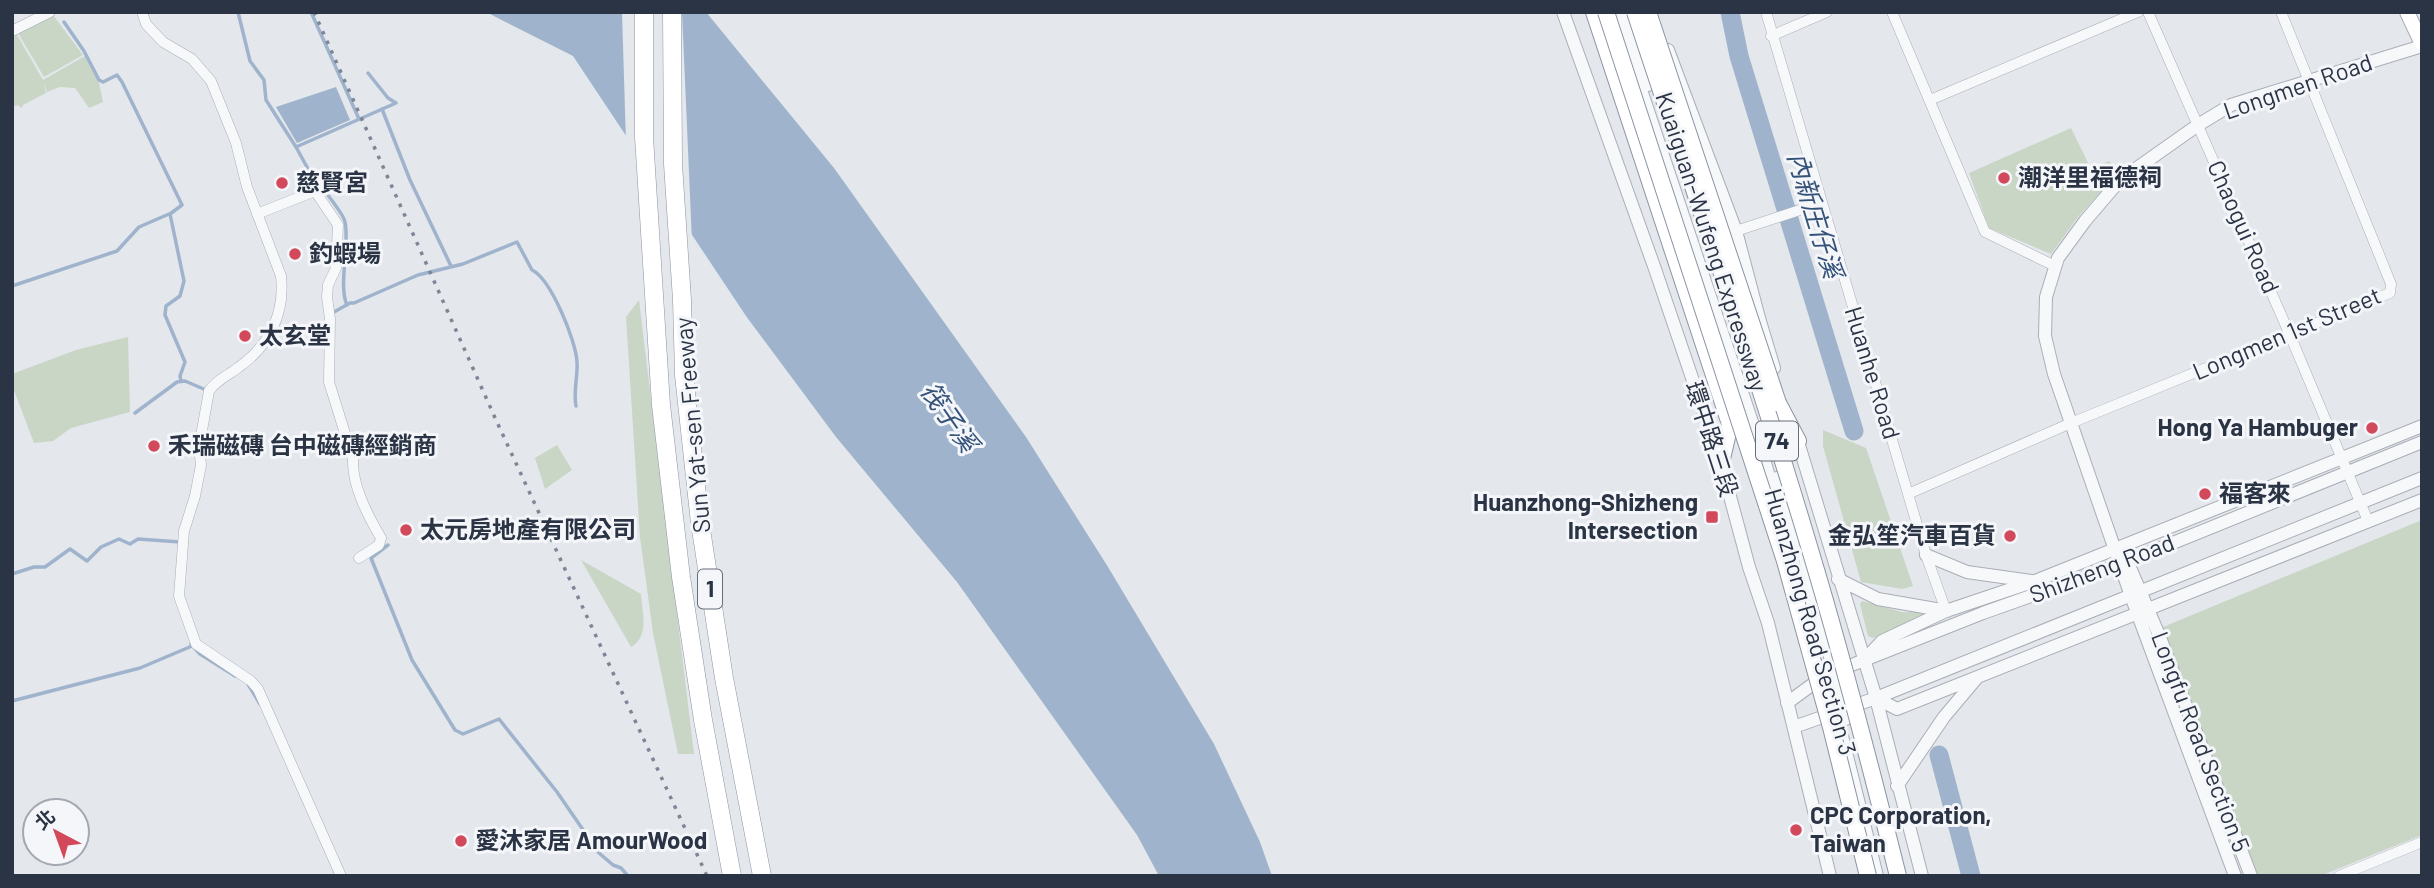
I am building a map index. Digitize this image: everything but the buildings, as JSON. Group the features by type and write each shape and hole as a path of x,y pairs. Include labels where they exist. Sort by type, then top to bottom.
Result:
{"highway":[{"name":"Sun Yat-sen Freeway","path":"644,12 644,137 661,405 681,577 703,720 733,876"},
{"name":"Sun Yat-sen Freeway","path":"672,12 673,164 684,375 700,523 724,678 762,876"},
{"path":"1594,12 1730,424 1721,463"},
{"name":"Kuaiguan-Wufeng Expressway","path":"1606,12 1785,561 1868,876"},
{"name":"Kuaiguan-Wufeng Expressway","path":"1635,12 1812,553 1898,876"},
{"path":"1648,12 1777,403 1798,442"}],"main road":[{"path":"2407,12 2422,45"}],"street":[{"path":"12,31 50,12"},
{"path":"142,12 146,24 163,42 192,60 211,81 236,143 257,214 281,276 280,308 273,331 265,344 248,361 209,390 202,424 199,475 184,531 179,596 196,645 251,681 258,689 341,876"},
{"name":"環中路三段","path":"1563,12 1655,268 1721,463 1749,567 1768,623 1830,876"},
{"name":"Huanzhong Road Section 3","path":"1615,12 1762,452 1840,711 1886,876"},
{"name":"Huanzhong Road Section 3","path":"1624,12 1804,555 1829,674"},
{"path":"1654,12 1736,232 1759,318 1876,698 1922,876"},
{"name":"Huanhe Road","path":"1766,12 1926,555 1946,611"},
{"path":"1772,36 1827,12"},
{"path":"1892,12 1985,232 2055,266"},
{"path":"1930,100 2138,12"},
{"name":"Chaogui Road","path":"2148,12 2290,335 2346,474 2368,521"},
{"name":"Longmen 1st Street","path":"1908,494 2071,423 2390,293 2391,284 2281,12"},
{"name":"Longmen Road","path":"2143,611 2111,535 2054,374 2045,336 2046,297 2055,266 2085,221 2120,180 2231,105 2422,45"},
{"path":"1643,70 1673,62"},
{"path":"257,214 315,191 338,225 336,268 328,285 327,297 330,319 329,382 368,517 381,538 379,545 359,558"},
{"path":"1736,232 1821,203"},
{"name":"Shizheng Road","path":"1863,660 1882,641 1946,611 2035,581 2422,426"},
{"name":"Shizheng Road","path":"1787,703 1829,674 1863,660 1983,613 2124,563 2422,442"},
{"name":"Shizheng Road","path":"1794,727 1876,698 2422,478"},
{"path":"1876,698 1897,709 2422,500"},
{"path":"1926,555 1967,572 2035,581"},
{"path":"1838,579 1878,599 1946,611 1983,613"},
{"name":"Longfu Road Section 5","path":"2143,611 2235,876"},
{"name":"Longfu Road Section 5","path":"2143,611 2251,876"},
{"path":"1897,786 1944,717 1978,677"},
{"name":"Huanzhong Road Section 3","path":"1840,711 1877,876"},
{"path":"2339,876 2356,872 2422,842"}],"green space":[{"path":"53,15 83,55 44,77 18,33"},
{"path":"16,33 43,80 85,56 99,83 103,102 89,108 75,88 60,87 47,92 44,83 46,93 22,108 18,105 12,107 12,34"},
{"path":"2071,128 2091,169 2109,161 2119,172 2078,217 2051,254 1989,228 1969,173"},
{"path":"639,300 694,754 678,754 653,633 640,537 626,317"},
{"path":"128,337 130,412 71,428 53,441 34,443 12,385 12,374 76,350"},
{"path":"1823,430 1866,448 1913,586 1902,589 1861,582 1823,446"},
{"path":"557,445 572,470 545,489 535,458"},
{"path":"2422,520 2422,835 2320,876 2255,876 2163,627"},
{"path":"581,560 641,594 643,630 641,637 631,647"},
{"path":"1862,601 1902,612 1928,612 1873,638 1868,636 1860,604"}],"water":[{"name":"筏子溪","path":"486,12 706,12 834,168 1026,437 1214,744 1260,842 1272,876 1159,876 1137,835 957,582 836,437 746,316 573,56"},
{"path":"336,87 350,120 297,143 276,107"}],"pier":[{"path":"622,12 682,12 692,242 626,143"}],"waterway":[{"path":"238,12 250,61 264,80 266,100 296,147 396,103 388,98 368,73"},
{"path":"311,12 359,119"},
{"name":"內新庄仔溪","path":"1730,12 1739,56 1854,431"},
{"path":"64,22 84,51 99,80 103,82 117,75 122,82 182,205 170,214 184,281 180,296 166,306 165,315 185,362 181,381"},
{"path":"382,109 410,180 451,266"},
{"path":"296,147 319,189 324,190 344,219 344,287 347,305"},
{"path":"12,286 117,251 139,227 169,214"},
{"path":"334,312 418,275 463,264 517,242 532,270 547,285 567,326 576,352 576,406"},
{"path":"135,413 177,382 185,381 206,390"},
{"path":"12,574 34,567 45,567 70,549 87,561 101,547 119,539 130,544 138,539 180,542"},
{"path":"388,545 371,558 412,660 455,730 463,734 499,719 557,792 599,853 628,876"},
{"path":"191,644 200,654 235,676"},
{"path":"12,701 140,668 192,646"},
{"path":"248,684 260,704"},
{"name":"內新庄仔溪","path":"1939,755 1971,876"}],"railway":[{"path":"314,12 496,420 707,876"}],"place":[{"name":"潮洋里福德祠","path":"2004,178"},
{"name":"慈賢宮","path":"282,183"},
{"name":"釣蝦場","path":"295,254"},
{"name":"太玄堂","path":"245,336"},
{"name":"Hong Ya Hambuger","path":"2372,428"},
{"name":"禾瑞磁磚 台中磁磚經銷商","path":"154,446"},
{"name":"福客來","path":"2205,494"},
{"name":"Huanzhong-Shizheng Intersection","path":"1712,517"},
{"name":"太元房地產有限公司","path":"406,530"},
{"name":"金弘笙汽車百貨","path":"2010,536"},
{"name":"CPC Corporation, Taiwan","path":"1796,830"},
{"name":"愛沐家居 AmourWood","path":"461,841"}]}
